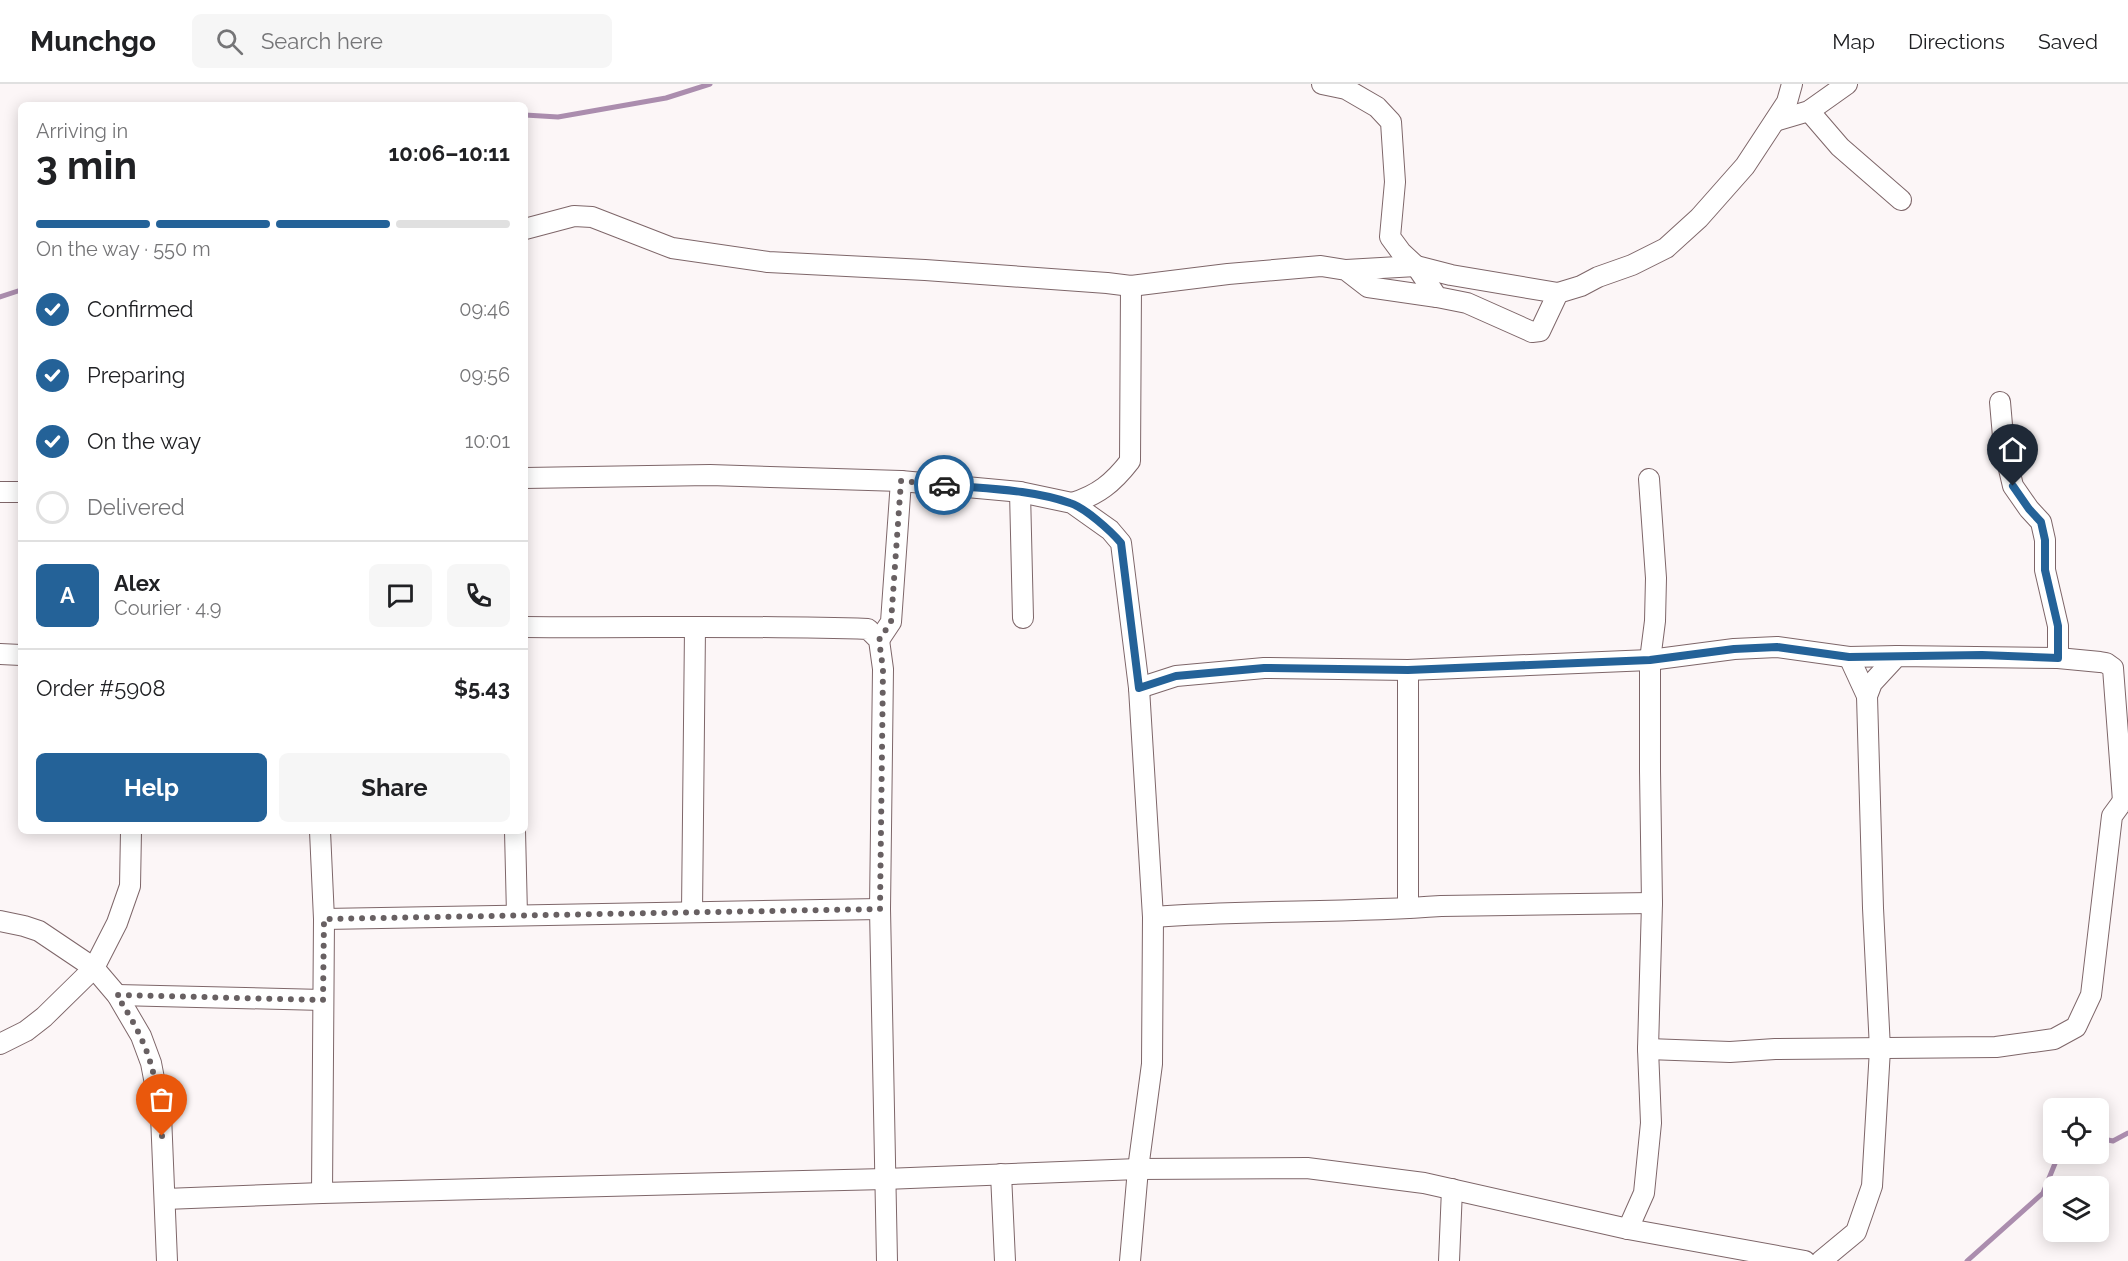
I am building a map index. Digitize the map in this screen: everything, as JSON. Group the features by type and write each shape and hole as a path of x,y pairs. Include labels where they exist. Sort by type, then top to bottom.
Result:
{"street":[{"path":"1322,84 1346,89 1377,107 1391,122 1395,183 1390,237 1401,252 1416,266 1437,297"},
{"path":"528,228 574,216 591,217 672,248 768,262 936,270 1131,286 1321,266 1346,270 1416,266 1451,275 1558,293 1632,265 1666,248 1722,193 1745,166 1787,102 1792,84"},
{"path":"1775,121 1809,111 1847,84"},
{"path":"1809,111 1840,147 1901,200"},
{"path":"1346,270 1368,287 1467,303 1532,332 1540,331 1558,293"},
{"path":"1072,503 1093,496 1118,476 1130,461 1131,286"},
{"path":"2000,402 2004,448 2013,486 2041,522 2045,540 2045,570 2058,626 2058,658"},
{"path":"528,478 710,475 901,481 1020,492 1072,503 1110,530 1121,543 1139,688 1153,917 1152,1064 1138,1169 1130,1261"},
{"path":"1628,1228 1644,1193 1651,1123 1648,1049 1653,903 1650,660 1655,621 1656,578 1649,479"},
{"path":"879,640 891,622 901,481"},
{"path":"0,492 18,492"},
{"path":"1020,492 1023,618"},
{"path":"528,627 762,626 868,629 879,640 883,669 880,909 887,1261"},
{"path":"692,912 695,628"},
{"path":"1139,688 1176,676 1264,668 1408,670 1650,660 1734,649 1777,647 1849,657 2058,658 2106,663 2113,668 2126,800 2112,816 2091,995 2076,1027 2054,1039 1996,1047 1775,1049 1730,1052 1648,1049"},
{"path":"0,654 18,655"},
{"path":"1821,1261 1856,1233 1872,1186 1880,1049 1873,908 1867,696 1872,683 1897,656"},
{"path":"1849,657 1867,696"},
{"path":"1408,670 1408,908"},
{"path":"0,1044 26,1031 44,1017 94,968 117,923 130,886 131,834"},
{"path":"320,834 324,919 322,1193"},
{"path":"515,834 517,915"},
{"path":"1153,917 1441,906 1653,903"},
{"path":"324,919 880,909"},
{"path":"0,921 39,931 94,968 117,995 141,1036 151,1063 160,1114 167,1261"},
{"path":"117,995 323,1000"},
{"path":"165,1199 885,1179 1138,1169 1307,1168 1424,1183 1628,1228 1805,1261"},
{"path":"1000,1174 1005,1261"},
{"path":"1449,1261 1452,1189"}],"waterway":[{"path":"528,115 558,117 666,98 710,84"},
{"path":"0,297 18,291"},
{"path":"2109,1140 2113,1141 2128,1133"},
{"path":"1967,1261 2043,1193 2055,1164"}],"way so far":[{"path":"162,1136 151,1063 141,1036 117,995 323,1000 324,919 880,909 883,669 879,640 891,622 901,481 944,485"}],"route":[{"path":"944,485 1020,492 1072,503 1110,530 1121,543 1139,688 1176,676 1264,668 1408,670 1509,664 1650,660 1734,649 1777,647 1849,657 1982,655 2058,658 2058,626 2045,570 2045,540 2041,522 2013,486"}]}
